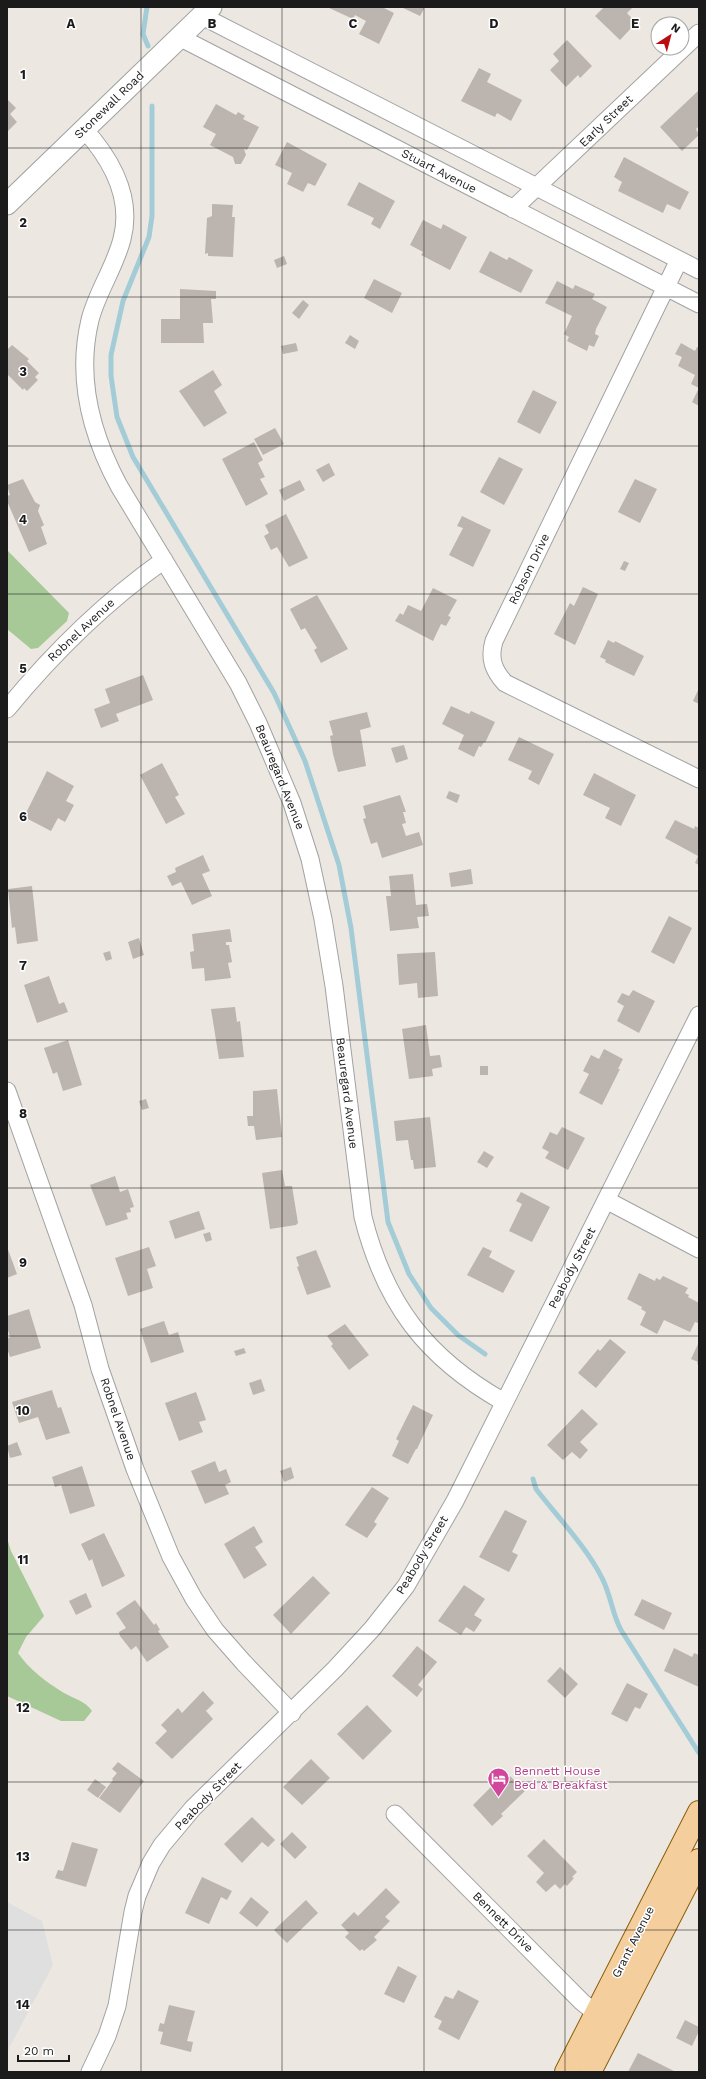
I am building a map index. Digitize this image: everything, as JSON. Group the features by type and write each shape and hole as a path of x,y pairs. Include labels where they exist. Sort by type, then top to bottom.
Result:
{"main road":[{"name":"Grant Avenue","path":"566,2072 699,1812"},
{"name":"Grant Avenue","path":"590,2072 699,1860"}],"street":[{"name":"Stonewall Road","path":"7,204 206,11"},
{"path":"206,11 537,188 699,270"},
{"name":"Early Street","path":"513,210 699,33"},
{"name":"Stuart Avenue","path":"179,37 513,210 699,304"},
{"name":"Beauregard Avenue","path":"84,129 101,148 111,163 119,183 124,220 122,238 99,294 90,321 85,372 89,407 94,431 104,460 238,683 258,723 292,803 310,859 323,919 334,986 363,1217 373,1256 384,1281 402,1311 420,1336 442,1360 458,1373 473,1384 504,1402"},
{"name":"Robson Drive","path":"679,260 494,641 491,650 492,662 497,674 506,683 699,779"},
{"name":"Robnel Avenue","path":"7,709 33,676 68,641 136,580 164,560"},
{"name":"Peabody Street","path":"90,2072 107,2036 117,2006 133,1912 137,1896 151,1863 162,1845 193,1808 292,1713 372,1629 406,1586 455,1501 699,1015"},
{"name":"Robnel Avenue","path":"7,1091 83,1305 100,1369 132,1462 171,1557 194,1599 215,1630 292,1713"},
{"path":"606,1200 699,1250"},
{"name":"Bennett Drive","path":"395,1814 596,2014 613,2027"}],"green space":[{"path":"7,550 69,613 67,621 38,648 31,649 7,629"},
{"path":"7,1538 11,1551 44,1616 26,1637 18,1653 33,1670 45,1680 64,1693 83,1702 92,1711 84,1721 61,1721 7,1696"}],"shaded area":[{"path":"7,1902 42,1921 53,1965 7,2052"}],"building":[{"path":"327,7 382,7 394,13 379,44 359,34 366,21 355,15 353,19"},
{"path":"401,7 425,7 420,16"},
{"path":"604,7 633,7 627,13 636,23 620,40 595,16"},
{"path":"567,40 592,66 580,78 578,75 566,87 550,70 559,61 553,54"},
{"path":"479,68 491,74 487,82 522,100 511,121 497,113 495,117 461,101"},
{"path":"699,90 699,126 696,129 699,135 682,151 660,127"},
{"path":"7,99 16,108 10,114 17,122 7,132"},
{"path":"216,104 236,115 238,112 245,116 243,119 259,127 247,150 244,149 246,155 241,164 235,164 233,157 210,145 216,134 203,127"},
{"path":"287,142 327,164 315,186 308,183 303,192 287,184 292,173 275,165"},
{"path":"624,157 689,192 680,210 667,204 663,213 618,191 622,182 614,177"},
{"path":"359,182 395,201 380,229 371,224 374,218 347,205"},
{"path":"212,204 233,205 232,217 235,217 233,257 208,256 208,253 205,254 207,218 212,216"},
{"path":"423,220 441,229 443,224 467,237 450,270 421,255 423,252 410,245"},
{"path":"490,251 507,260 509,257 533,270 521,293 479,272"},
{"path":"284,256 287,264 277,268 274,260"},
{"path":"374,279 402,293 392,313 364,298"},
{"path":"557,281 573,289 575,285 595,294 592,299 607,307 596,329 595,334 599,336 594,347 589,345 587,351 567,341 569,337 564,334 572,316 545,303"},
{"path":"180,289 216,291 216,299 211,299 213,323 203,323 204,343 161,343 161,319 180,319"},
{"path":"303,300 309,305 299,319 292,313"},
{"path":"350,335 359,341 355,349 345,343"},
{"path":"296,343 298,351 283,354 281,346"},
{"path":"681,343 695,351 697,347 699,348 699,388 691,384 695,375 678,366 682,357 675,354"},
{"path":"12,345 29,359 27,361 39,373 35,377 38,380 27,391 24,388 23,390 7,374 7,350"},
{"path":"213,370 222,385 214,391 227,413 204,427 179,391"},
{"path":"699,388 699,406 692,402"},
{"path":"533,390 557,402 540,434 517,422"},
{"path":"275,428 284,444 263,455 254,439"},
{"path":"254,442 263,460 258,463 265,477 260,479 268,494 246,506 222,459"},
{"path":"499,457 523,469 504,505 480,492"},
{"path":"329,463 335,475 323,482 316,470"},
{"path":"23,479 35,502 40,505 38,511 44,525 41,527 47,544 29,552 7,501 7,496 10,495 7,485"},
{"path":"635,479 657,489 640,523 618,512"},
{"path":"300,480 305,490 284,501 279,490"},
{"path":"286,514 308,558 289,567 277,547 271,550 264,536 269,533 265,525"},
{"path":"462,516 491,530 473,567 449,555 463,528 457,526"},
{"path":"624,561 629,563 625,571 620,569"},
{"path":"583,587 598,594 575,645 554,634 570,603 574,606"},
{"path":"433,588 457,600 448,616 451,617 446,626 441,624 433,641 395,621 400,613 403,615 408,605 421,611"},
{"path":"317,595 348,649 321,663 314,650 317,648 305,628 301,630 290,609"},
{"path":"608,640 614,643 615,641 644,656 634,676 605,662 606,660 600,657"},
{"path":"143,675 153,700 116,714 119,721 101,728 94,709 110,703 105,689"},
{"path":"699,688 699,704 693,701"},
{"path":"451,706 469,714 471,711 495,722 485,743 484,742 481,747 479,746 474,757 458,749 464,735 442,724"},
{"path":"367,712 371,727 360,730 366,766 338,772 333,754 330,736 333,735 329,721"},
{"path":"519,737 554,754 539,785 528,779 532,771 508,760"},
{"path":"404,745 408,759 396,763 391,748"},
{"path":"162,763 179,795 175,797 185,814 166,824 140,775"},
{"path":"47,771 74,786 66,801 74,805 65,822 58,818 51,831 24,817"},
{"path":"594,773 636,795 621,826 605,818 610,808 583,795"},
{"path":"449,791 460,795 457,803 446,798"},
{"path":"400,795 406,812 403,812 406,823 402,824 406,836 419,832 423,845 382,858 377,842 371,844 363,819 366,818 363,806"},
{"path":"675,820 694,829 695,826 699,828 699,865 695,863 698,856 665,838"},
{"path":"203,855 210,871 202,874 212,896 192,905 181,882 172,886 167,876 176,872 175,868"},
{"path":"471,869 473,884 451,887 449,873"},
{"path":"413,874 416,905 427,904 429,916 417,917 419,928 390,931 386,896 391,896 389,876"},
{"path":"32,886 38,941 17,944 15,927 12,928 8,889"},
{"path":"669,916 692,928 674,964 651,952"},
{"path":"230,929 232,942 226,942 226,945 229,945 232,962 228,963 231,978 205,981 204,968 192,969 190,952 194,951 192,934"},
{"path":"139,938 144,955 133,959 128,942"},
{"path":"110,951 112,959 106,961 103,953"},
{"path":"435,952 438,996 418,998 417,983 399,985 397,954"},
{"path":"49,976 59,1004 64,1002 68,1012 37,1023 24,985"},
{"path":"633,990 655,1001 639,1033 617,1021 624,1006 617,1002 622,993 629,996"},
{"path":"235,1007 237,1022 240,1021 244,1057 219,1059 211,1009"},
{"path":"426,1025 430,1056 440,1055 442,1067 432,1069 433,1076 409,1079 402,1029"},
{"path":"68,1040 82,1085 63,1091 57,1072 53,1074 44,1048"},
{"path":"604,1049 623,1059 618,1069 620,1069 602,1105 579,1093 589,1074 583,1071 591,1055 599,1059"},
{"path":"480,1066 488,1066 488,1075 480,1075"},
{"path":"277,1089 282,1137 256,1140 254,1126 248,1126 247,1116 253,1116 253,1091"},
{"path":"146,1099 149,1108 142,1110 139,1101"},
{"path":"430,1117 436,1167 414,1169 408,1140 396,1141 394,1121"},
{"path":"562,1127 585,1138 568,1170 545,1158 549,1152 542,1148 550,1132 557,1135"},
{"path":"484,1151 494,1157 487,1168 477,1162"},
{"path":"282,1170 285,1186 292,1186 298,1223 296,1225 270,1229 262,1173"},
{"path":"115,1176 120,1192 128,1189 134,1207 130,1208 131,1212 126,1213 128,1219 106,1226 90,1185"},
{"path":"521,1192 550,1207 532,1242 509,1231 522,1204 516,1201"},
{"path":"199,1211 205,1229 175,1239 169,1221"},
{"path":"210,1232 212,1240 206,1242 203,1234"},
{"path":"7,1247 17,1274 7,1278"},
{"path":"149,1247 156,1266 147,1269 153,1288 128,1296 115,1258"},
{"path":"483,1247 492,1251 489,1257 515,1271 503,1293 467,1275"},
{"path":"316,1250 331,1287 307,1295 297,1267 299,1266 296,1257"},
{"path":"639,1273 655,1281 656,1278 660,1280 663,1276 688,1288 685,1293 689,1295 688,1297 699,1303 699,1321 698,1323 695,1322 690,1332 664,1320 657,1334 640,1325 646,1312 641,1309 642,1307 627,1299"},
{"path":"29,1309 41,1348 10,1357 7,1348 7,1339 10,1337 7,1327 7,1316"},
{"path":"164,1321 169,1335 178,1332 184,1352 151,1363 140,1329"},
{"path":"345,1324 369,1355 349,1370 331,1346 333,1344 327,1336"},
{"path":"610,1339 626,1352 596,1388 578,1373 598,1349 600,1351"},
{"path":"699,1342 699,1365 697,1364 698,1362 691,1359"},
{"path":"244,1348 246,1353 236,1356 234,1351"},
{"path":"261,1379 265,1391 253,1395 249,1383"},
{"path":"52,1390 58,1408 61,1407 70,1433 46,1440 38,1417 19,1423 12,1402"},
{"path":"196,1392 206,1420 199,1422 203,1432 179,1441 165,1403"},
{"path":"413,1405 433,1415 408,1464 392,1456 399,1441 396,1439"},
{"path":"582,1409 598,1424 580,1442 588,1450 580,1459 572,1452 563,1460 547,1445"},
{"path":"17,1442 22,1455 10,1458 7,1446"},
{"path":"215,1461 219,1472 226,1469 231,1482 225,1485 229,1494 205,1504 191,1471"},
{"path":"82,1466 95,1506 70,1514 61,1485 55,1487 52,1477"},
{"path":"291,1467 294,1478 284,1482 280,1471"},
{"path":"372,1487 389,1498 374,1522 377,1524 367,1538 345,1525"},
{"path":"505,1510 527,1521 512,1552 518,1555 509,1572 479,1557"},
{"path":"254,1526 263,1542 255,1547 267,1565 244,1579 224,1544"},
{"path":"104,1533 125,1576 102,1587 92,1559 89,1561 81,1544"},
{"path":"313,1576 330,1593 291,1634 273,1615"},
{"path":"464,1585 485,1599 474,1615 482,1620 474,1632 466,1627 461,1635 438,1621"},
{"path":"86,1593 92,1607 76,1615 69,1601"},
{"path":"642,1599 672,1613 664,1630 634,1615"},
{"path":"135,1600 154,1625 156,1623 160,1630 158,1631 169,1647 147,1662 136,1646 131,1650 120,1636 119,1632 126,1628 116,1613"},
{"path":"417,1646 437,1662 418,1685 423,1689 417,1697 392,1676"},
{"path":"674,1648 692,1657 694,1653 699,1655 699,1687 664,1671"},
{"path":"560,1667 578,1684 565,1698 547,1681"},
{"path":"627,1683 648,1694 640,1709 635,1707 627,1722 611,1714"},
{"path":"203,1691 214,1703 206,1711 213,1719 172,1759 155,1743 167,1731 161,1725 178,1708 182,1713"},
{"path":"367,1705 392,1731 363,1760 337,1734"},
{"path":"311,1759 330,1778 302,1805 283,1787"},
{"path":"118,1762 144,1781 120,1813 99,1798 117,1773 112,1769"},
{"name":"Bennett House Bed & Breakfast","path":"510,1776 525,1791 501,1814 503,1816 492,1826 473,1805 499,1779 503,1783"},
{"path":"95,1779 106,1787 98,1798 87,1790"},
{"path":"252,1817 275,1840 268,1847 262,1842 242,1863 224,1844"},
{"path":"292,1832 307,1847 295,1859 280,1844"},
{"path":"544,1839 577,1872 567,1886 565,1884 560,1889 555,1884 546,1892 536,1882 544,1873 527,1856"},
{"path":"72,1842 98,1849 86,1887 55,1878 58,1870 63,1871"},
{"path":"202,1877 232,1891 227,1900 221,1897 209,1924 185,1913"},
{"path":"386,1888 400,1902 385,1917 390,1921 374,1937 377,1940 364,1951 362,1949 360,1951 345,1937 349,1933 341,1925 354,1912 358,1916"},
{"path":"251,1897 269,1912 257,1927 239,1913"},
{"path":"306,1900 318,1913 287,1943 274,1930"},
{"path":"398,1966 417,1976 404,2003 384,1994"},
{"path":"458,1990 479,2001 459,2040 438,2029 442,2021 434,2017 445,1996 453,1999"},
{"path":"169,2005 195,2011 187,2041 193,2042 191,2052 160,2044 163,2032 158,2031 160,2023 164,2024"},
{"path":"685,2020 699,2027 699,2031 692,2046 676,2038"},
{"path":"638,2053 676,2072 628,2072"}],"waterway":[{"path":"147,7 143,34 148,46"},
{"path":"152,106 152,216 149,237 123,301 111,355 111,376 117,417 133,457 274,693 305,761 339,865 351,928 388,1222 409,1274 431,1308 458,1335 485,1354"},
{"path":"533,1479 536,1489 580,1544 596,1567 608,1591 621,1630 699,1753"}],"place":[{"name":"Bennett House Bed & Breakfast","path":"499,1798"}]}
